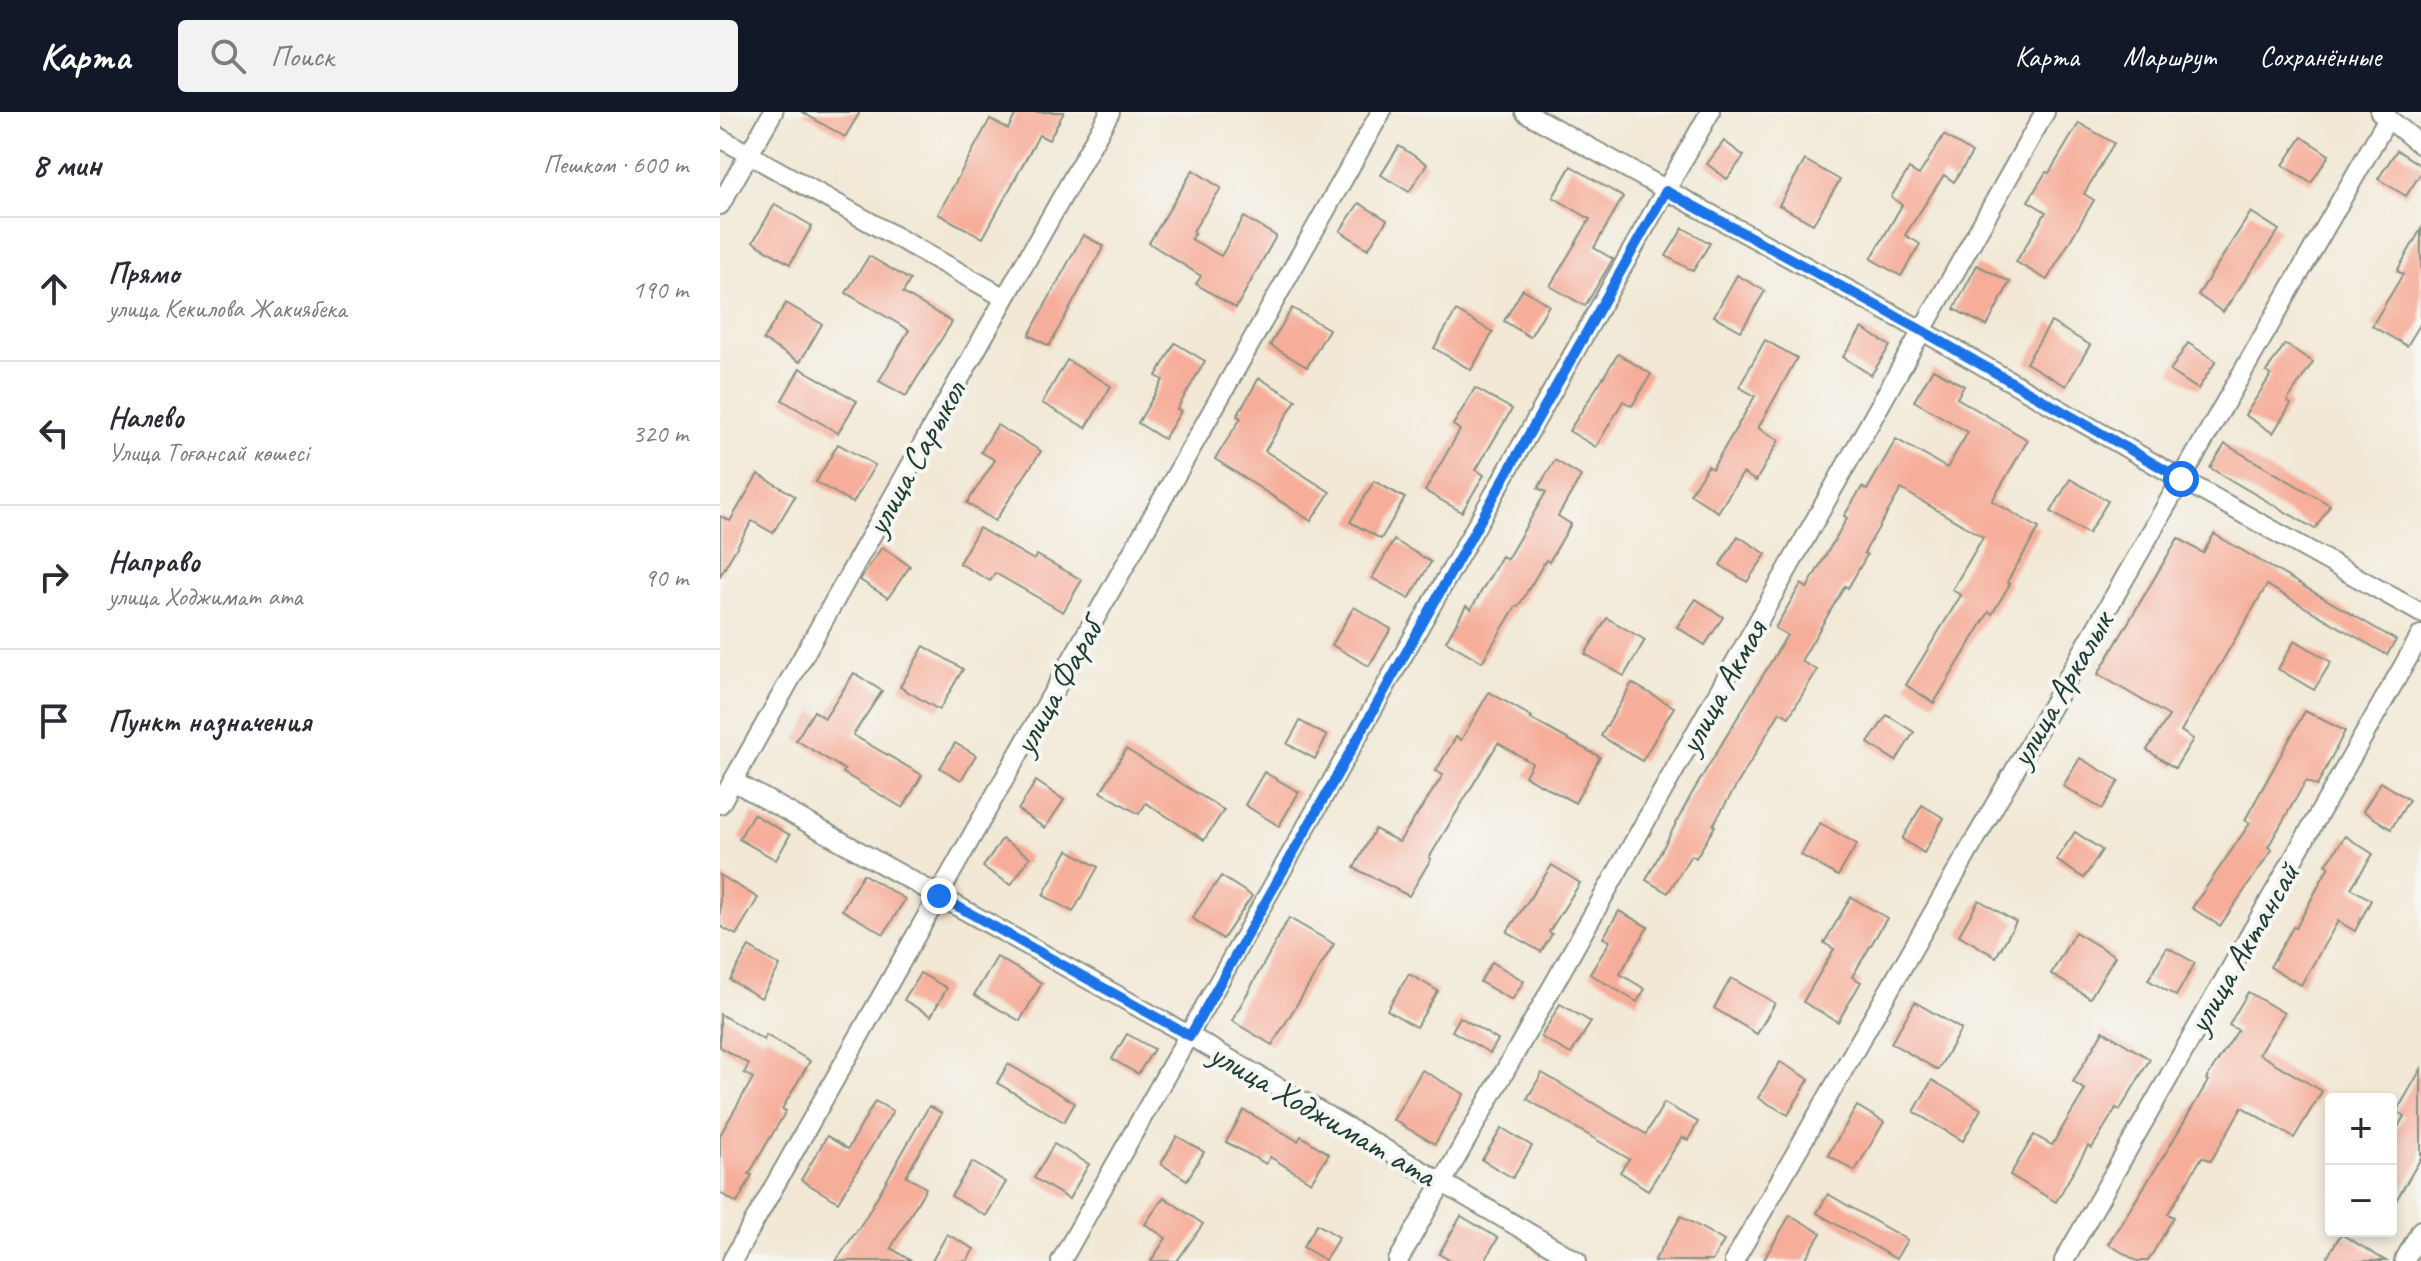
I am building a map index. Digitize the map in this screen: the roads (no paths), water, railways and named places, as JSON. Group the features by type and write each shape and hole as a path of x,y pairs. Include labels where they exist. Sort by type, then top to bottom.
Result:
{"street":[{"path":"720,205 773,112"},
{"name":"улица Сарыкол","path":"720,804 1110,112"},
{"name":"улица Фараб","path":"732,1261 1381,112"},
{"path":"1525,112 1921,330 2421,613"},
{"path":"1061,1261 1710,112"},
{"name":"улица Акмая","path":"1398,1261 2045,112"},
{"path":"2384,115 2421,145"},
{"name":"улица Аркалык","path":"1734,1261 2181,479 2384,115"},
{"path":"720,138 1005,298"},
{"name":"улица Актансай","path":"2064,1261 2421,635"},
{"name":"улица Ходжимат ата","path":"733,781 1190,1036 1577,1261"},
{"path":"2404,1261 2421,1230"}]}
